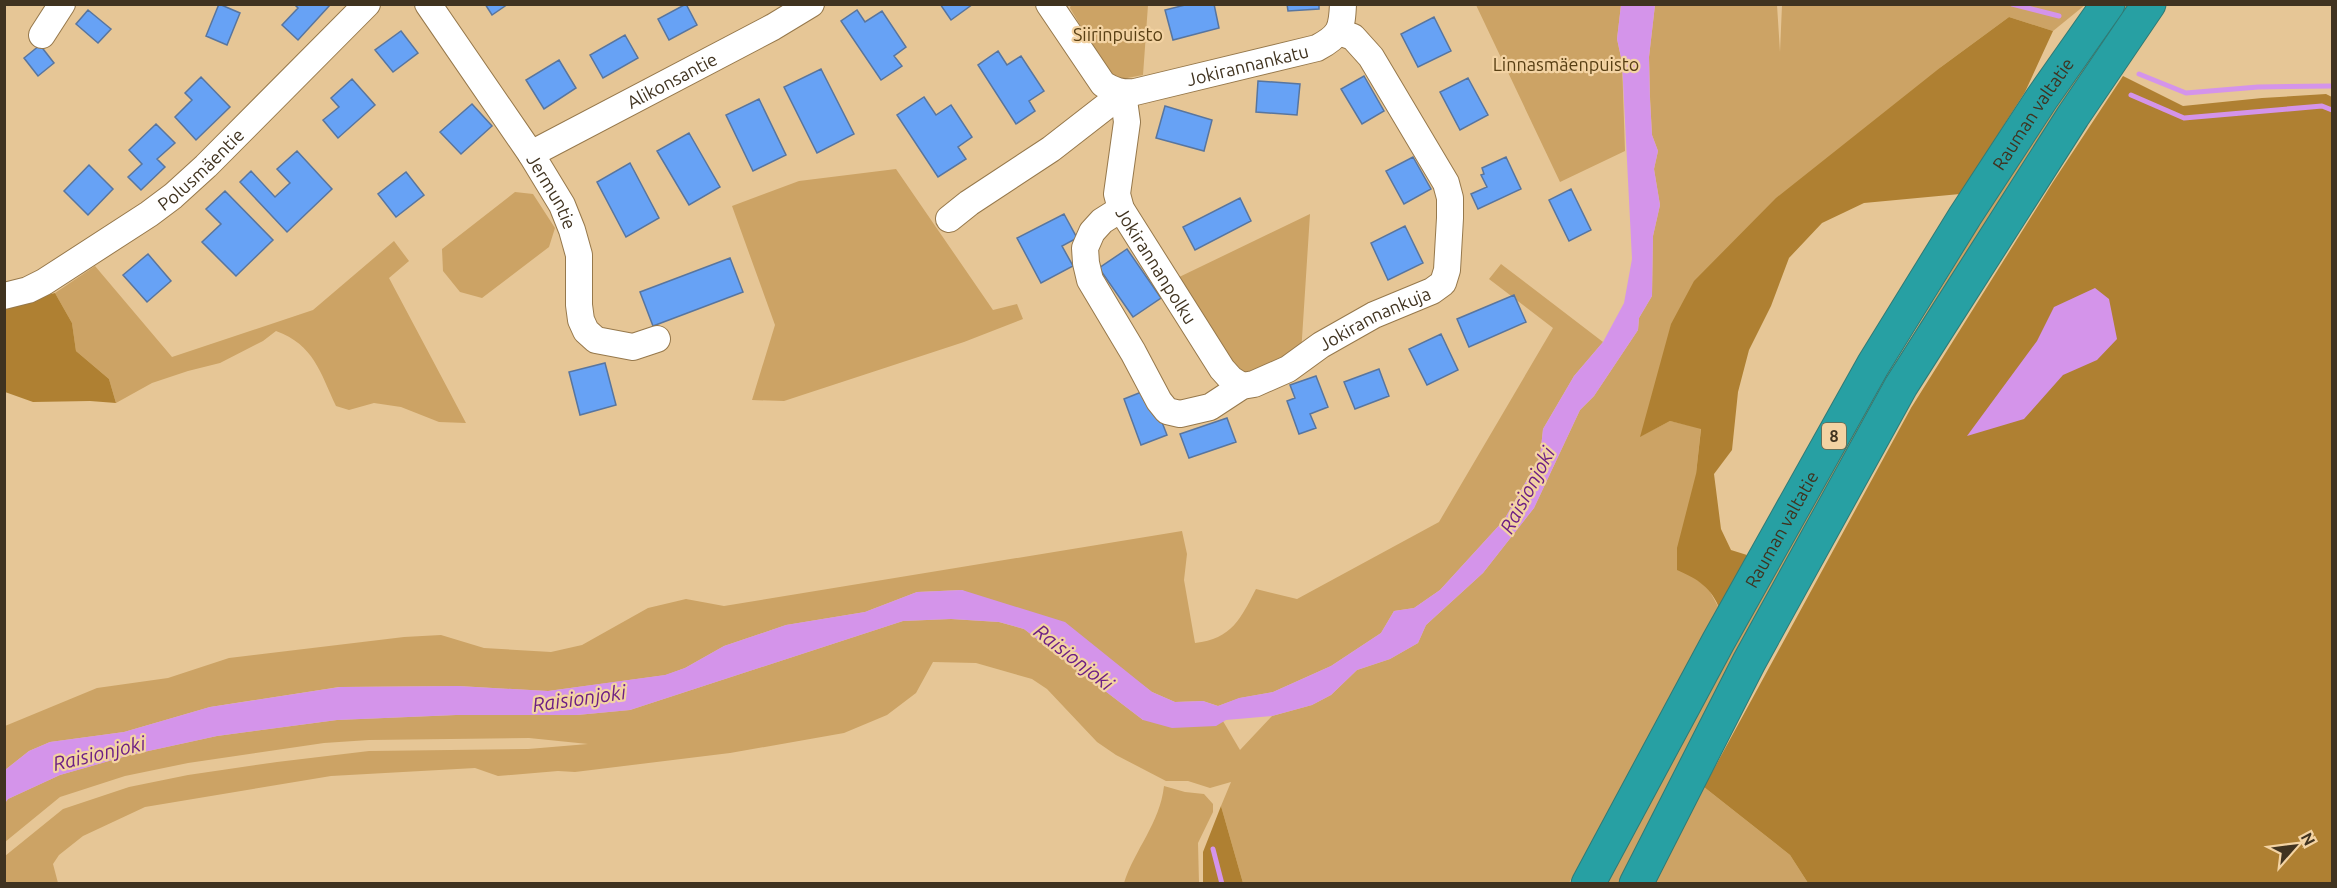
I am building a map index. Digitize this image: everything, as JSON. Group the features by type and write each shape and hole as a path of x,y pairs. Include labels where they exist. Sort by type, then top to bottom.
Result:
{"highway":[{"name":"Rauman valtatie","path":"1588,884 1718,642 1873,365 1965,216 2042,98 2108,4"},
{"name":"Rauman valtatie","path":"1636,884 1749,662 1901,386 2073,116 2149,4"}],"street":[{"path":"42,35 62,4"},
{"name":"Polusmäentie","path":"4,296 28,290 44,282 173,196 206,166 367,4"},
{"name":"Jermuntie","path":"429,4 531,154 562,205 579,255 581,320 586,331 596,340 633,347 657,339"},
{"name":"Alikonsantie","path":"531,154 773,27 812,4"},
{"path":"1049,4 1101,81 1112,90 1123,93"},
{"path":"1339,32 1343,4"},
{"name":"Jokirannankatu","path":"1123,93 1136,92 1304,52 1330,41 1339,32"},
{"name":"Jokirannankuja","path":"1121,209 1102,221 1092,232 1085,248 1090,280 1159,401 1167,411 1180,414 1210,407 1242,386 1270,378 1374,315 1432,291 1443,283 1447,270 1450,218 1450,198 1446,183 1371,57 1353,37 1339,32"},
{"path":"949,219 969,203 1051,149 1123,93"},
{"name":"Jokirannanpolku","path":"1123,93 1127,122 1117,194 1121,209 1222,369 1242,386"}],"green space":[{"name":"Siirinpuisto","path":"1071,4 1148,5 1143,75 1117,80 1106,69 1070,8"},
{"name":"Linnasmäenpuisto","path":"1476,5 1621,5 1617,39 1622,62 1625,151 1560,182"},
{"path":"1655,5 1777,5 1780,52 1782,5 2085,5 2053,31 2009,17 1941,67 1641,436 1670,421 1701,428 1696,474 1696,579 1708,588 1720,610 1569,883 1243,883 1221,806 1231,782 1210,788 1188,781 1166,781 1116,755 1097,742 1047,689 1032,679 976,663 933,662 916,693 887,715 844,733 730,753 575,772 558,771 498,776 475,768 331,776 145,807 83,836 59,855 53,864 58,883 5,883 5,856 63,809 129,787 188,775 369,751 528,749 588,744 529,738 369,740 324,743 188,763 125,776 60,797 5,842 5,803 8,799 60,775 130,755 217,736 337,720 456,715 577,715 630,710 903,621 951,619 999,622 1024,629 1143,720 1220,716 1240,750 1272,716 1312,705 1331,695 1357,670 1390,659 1418,643 1426,625 1483,573 1534,508 1580,410 1594,396 1638,330 1639,318 1652,296 1653,236 1660,205 1654,169 1658,151 1652,135 1649,57"},
{"path":"2125,5 2135,5 1660,806 1619,883 1606,884 1831,470 1989,209"},
{"path":"896,169 993,310 1017,304 1023,319 964,342 784,401 752,400 775,325 732,206 799,181"},
{"path":"515,192 533,194 555,228 549,247 482,298 460,292 443,271 442,249"},
{"path":"1310,214 1301,354 1248,375 1235,371 1173,280"},
{"path":"394,241 409,261 389,278 466,423 439,422 401,407 374,403 349,410 336,406 320,371 307,352 289,337 276,331 263,341 220,363 152,383 116,403 109,379 76,351 72,323 55,293 95,266 172,357 313,310"},
{"path":"1501,264 1603,342 1574,376 1543,429 1540,457 1504,520 1440,590 1414,608 1394,611 1381,633 1331,666 1273,692 1240,698 1218,706 1203,701 1175,702 1152,692 1120,668 962,590 917,592 865,612 786,625 724,646 685,668 666,675 548,691 458,686 339,687 210,707 124,732 50,742 29,751 5,770 5,726 97,688 168,678 229,658 404,637 441,635 484,648 551,652 582,645 648,608 686,599 724,606 1182,531 1187,554 1184,580 1195,643 1208,641 1227,632 1234,625 1256,589 1297,599 1439,522 1553,328 1489,279"},
{"path":"1164,786 1204,794 1213,804 1213,812 1198,843 1199,883 1124,883 1158,812"},
{"path":"1704,787 1790,855 1808,883 1651,884"}],"shaded area":[{"path":"2009,17 2053,31 2025,92 1960,194 1864,203 1822,223 1789,258 1771,306 1749,350 1738,392 1732,450 1714,474 1721,529 1731,550 1747,555 1720,610 1713,596 1703,585 1677,570 1677,548 1696,474 1701,429 1670,421 1640,437 1671,324 1694,281 1776,198 1941,67"},
{"path":"2123,76 2183,106 2326,94 2332,97 2332,883 1808,883 1790,855 1704,787 1911,408 2053,182"},
{"path":"55,293 72,323 76,351 109,379 116,403 33,402 5,392 5,306"},
{"path":"1221,806 1243,883 1203,883 1203,852"}],"water":[{"name":"Raisionjoki","path":"1621,5 1655,5 1649,57 1650,100 1652,135 1658,151 1654,169 1660,205 1653,236 1652,296 1639,318 1638,330 1594,396 1580,410 1534,508 1483,573 1426,625 1418,643 1390,659 1357,670 1331,695 1312,705 1272,716 1226,720 1216,726 1172,728 1143,720 1024,629 999,622 951,619 903,621 630,710 577,715 456,715 337,720 217,736 130,755 60,775 8,799 5,803 5,770 29,751 50,742 124,732 210,707 340,687 458,686 548,691 665,675 685,668 724,646 786,625 865,612 917,592 962,590 1065,622 1152,692 1175,702 1203,701 1218,706 1239,698 1273,692 1331,666 1381,633 1394,611 1414,608 1440,590 1504,520 1540,457 1543,429 1574,376 1603,342 1624,303 1632,259 1622,62 1617,39"},
{"path":"2095,288 2109,299 2117,339 2097,360 2063,375 2024,419 1967,436 2037,341 2054,307"}],"building":[{"path":"219,4 240,13 227,45 206,36"},
{"path":"294,4 330,5 298,40 282,25 298,8"},
{"path":"485,4 508,4 492,15"},
{"path":"686,4 697,25 669,40 658,19"},
{"path":"940,4 973,4 951,20"},
{"path":"1189,4 1214,4 1219,28 1173,40 1165,10"},
{"path":"1287,4 1319,4 1319,9 1288,11"},
{"path":"88,10 111,29 98,43 76,24"},
{"path":"857,10 865,22 882,11 906,47 894,56 902,66 881,80 841,21"},
{"path":"1434,17 1451,51 1418,67 1401,34"},
{"path":"401,31 418,53 393,72 375,50"},
{"path":"625,35 638,58 603,78 590,55"},
{"path":"40,45 54,63 38,76 24,58"},
{"path":"998,51 1007,65 1021,56 1044,91 1029,101 1035,111 1016,124 978,65"},
{"path":"559,60 576,88 544,109 526,80"},
{"path":"821,69 854,134 817,153 784,87"},
{"path":"1364,76 1384,111 1362,124 1341,89"},
{"path":"201,77 230,107 196,140 175,117 192,100 185,93"},
{"path":"1468,78 1488,115 1460,130 1440,92"},
{"path":"352,79 375,105 338,138 323,120 339,107 331,98"},
{"path":"1258,81 1300,84 1297,115 1256,112"},
{"path":"924,97 936,115 951,105 972,137 958,147 966,159 938,177 897,115"},
{"path":"759,99 786,155 753,171 726,115"},
{"path":"472,104 492,126 461,154 440,132"},
{"path":"1165,106 1212,120 1204,151 1156,138"},
{"path":"156,124 175,143 157,159 165,167 141,190 128,177 142,164 129,150"},
{"path":"689,133 720,187 689,205 657,151"},
{"path":"297,151 332,189 287,232 240,182 251,171 275,197 290,183 277,169"},
{"path":"1413,157 1431,189 1404,204 1386,171"},
{"path":"1506,157 1521,189 1478,209 1471,194 1487,187 1481,175 1484,174 1482,168"},
{"path":"630,163 659,218 626,237 597,182"},
{"path":"89,165 113,189 88,215 64,191"},
{"path":"406,172 424,195 396,217 378,194"},
{"path":"1571,189 1591,230 1569,241 1549,200"},
{"path":"225,191 273,240 236,276 202,242 221,224 206,209"},
{"path":"1240,198 1251,221 1195,250 1183,227"},
{"path":"1064,214 1077,238 1062,246 1073,266 1041,283 1017,238"},
{"path":"1405,226 1423,263 1388,280 1371,243"},
{"path":"1127,249 1161,298 1133,317 1099,268"},
{"path":"148,254 171,281 147,302 123,275"},
{"path":"730,258 743,292 653,326 640,292"},
{"path":"1514,295 1526,322 1469,347 1457,319"},
{"path":"1441,334 1458,370 1427,385 1409,349"},
{"path":"605,363 616,405 580,415 569,372"},
{"path":"1379,369 1389,396 1355,409 1344,382"},
{"path":"1316,376 1328,407 1310,414 1316,428 1299,434 1287,401 1295,398 1290,385"},
{"path":"1149,389 1167,435 1141,445 1124,399"},
{"path":"1227,418 1236,442 1189,458 1180,434"}],"waterway":[{"path":"2012,4 2059,16"},
{"path":"2139,74 2186,93 2258,87 2332,86"},
{"path":"2131,95 2184,118 2322,106 2332,110"},
{"path":"1213,849 1222,884"}]}
